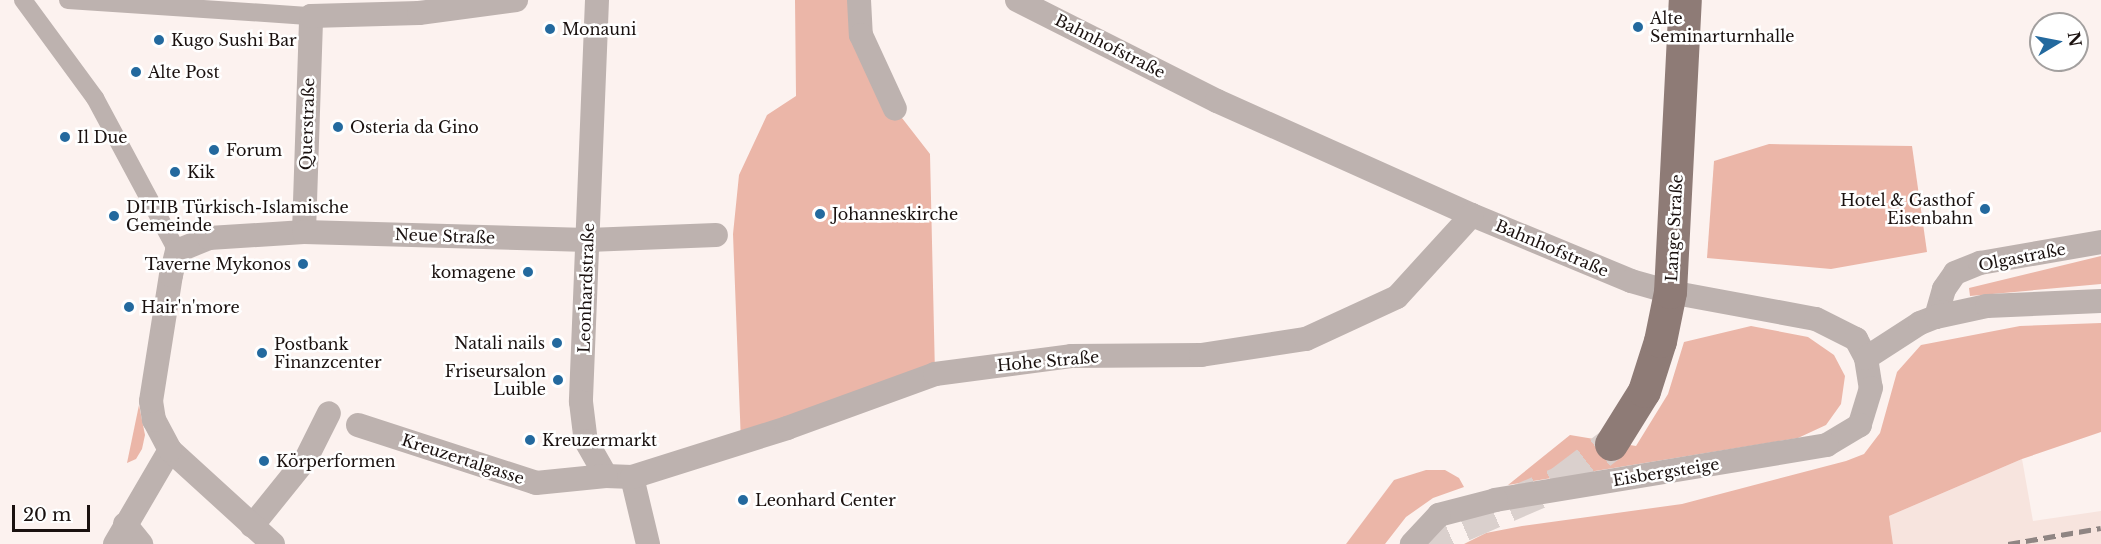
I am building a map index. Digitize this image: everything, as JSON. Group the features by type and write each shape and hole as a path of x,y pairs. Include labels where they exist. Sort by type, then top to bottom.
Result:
{"main road":[{"name":"Lange Straße","path":"1611,444 1644,391 1660,341 1670,292 1685,0"}],"street":[{"path":"23,0 95,98 177,251 171,275 151,401 154,420 170,450 273,544"},
{"path":"68,0 311,16 419,13 508,0"},
{"name":"Leonhardstraße","path":"597,0 581,402 586,441 606,476"},
{"path":"859,0 861,35 895,109"},
{"name":"Bahnhofstraße","path":"1026,2 1218,101 1472,215 1631,281 1670,292 1816,319 1856,339 1866,358"},
{"name":"Querstraße","path":"303,231 311,16"},
{"name":"Hohe Straße","path":"632,477 787,428 935,374 1071,356 1201,356 1306,339 1397,297 1472,215"},
{"name":"Neue Straße","path":"177,251 209,238 303,231 588,240 716,235"},
{"name":"Olgastraße","path":"1936,316 1944,289 1955,273 1980,263 2101,242"},
{"path":"1866,358 1920,323 1936,316 1987,306 2101,301"},
{"name":"Eisbergsteige","path":"1412,544 1439,515 1496,500 1827,445 1860,425 1871,388 1866,358"},
{"path":"252,526 306,459 329,412"},
{"name":"Kreuzertalgasse","path":"358,425 536,483 606,476"},
{"path":"141,544 120,534 170,450"},
{"path":"606,476 632,477 648,544"}],"shaded area":[{"path":"795,0 859,0 895,109 930,154 935,374 741,443 733,234 739,175 767,115 796,96"},
{"path":"1769,144 1912,146 1927,252 1831,269 1707,258 1714,161"},
{"path":"2101,256 2101,284 1970,296 1969,288"},
{"path":"2101,323 2101,432 2022,459 1889,516 1893,544 1464,544 1486,533 1522,526 1682,504 1846,461 1864,454 1880,433 1897,372 1921,345 2020,326"},
{"path":"1751,326 1808,337 1834,355 1845,376 1841,404 1826,425 1798,438 1508,485 1570,435 1636,446 1668,394 1684,342"},
{"path":"139,405 145,435 142,449 136,459 127,463"},
{"path":"2022,459 2033,521 2101,511 2101,544 1893,544 1889,516"},
{"path":"1426,470 1445,470 1459,478 1464,487 1433,498 1406,517 1385,544 1346,544 1394,480"}],"tunnel":[{"path":"1418,544 1561,482 1611,444"}],"railway":[{"path":"2008,544 2101,528"}],"place":[{"name":"Alte Seminarturnhalle","path":"1638,27"},
{"name":"Monauni","path":"550,29"},
{"name":"Kugo Sushi Bar","path":"159,40"},
{"name":"Alte Post","path":"136,72"},
{"name":"Osteria da Gino","path":"338,127"},
{"name":"Il Due","path":"65,137"},
{"name":"Forum","path":"214,150"},
{"name":"Kik","path":"175,172"},
{"name":"Hotel & Gasthof Eisenbahn","path":"1985,209"},
{"name":"Johanneskirche","path":"820,214"},
{"name":"DITIB Türkisch-Islamische Gemeinde","path":"114,216"},
{"name":"Taverne Mykonos","path":"303,264"},
{"name":"komagene","path":"528,272"},
{"name":"Hair'n'more","path":"129,307"},
{"name":"Natali nails","path":"557,343"},
{"name":"Postbank Finanzcenter","path":"262,353"},
{"name":"Friseursalon Luible","path":"558,380"},
{"name":"Kreuzermarkt","path":"530,440"},
{"name":"Körperformen","path":"264,461"},
{"name":"Leonhard Center","path":"743,500"}]}
